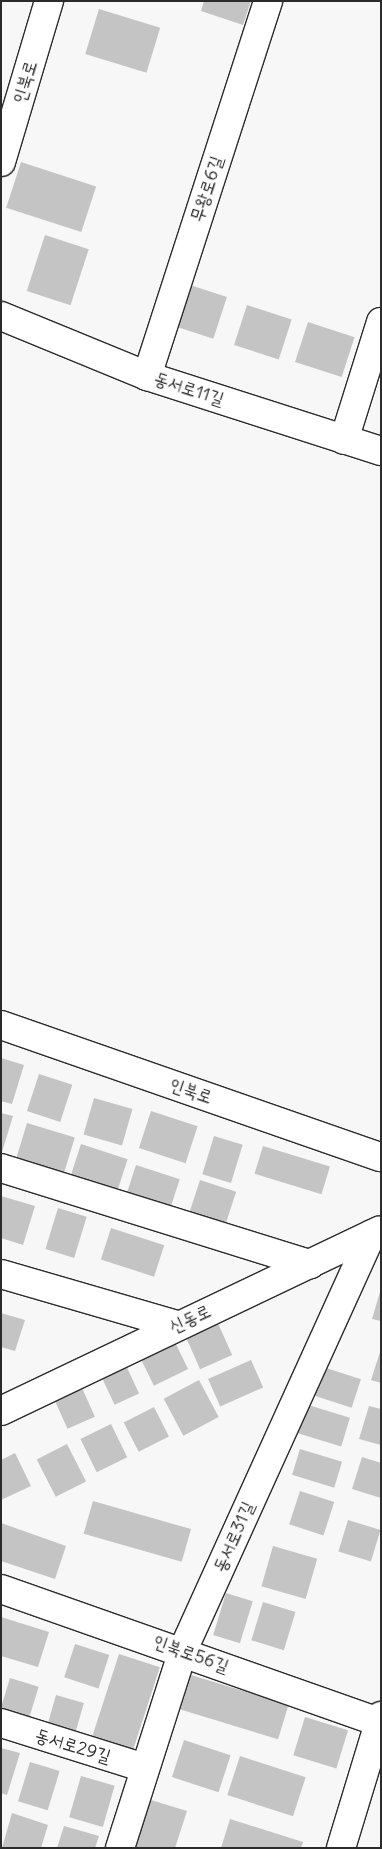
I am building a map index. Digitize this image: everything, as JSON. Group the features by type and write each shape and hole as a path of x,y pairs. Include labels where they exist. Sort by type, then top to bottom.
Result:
{"street":[{"name":"인북로","path":"1,162 49,1"},
{"name":"무왕로6길","path":"147,376 268,1"},
{"name":"동서로11길","path":"1,316 147,376 381,451"},
{"path":"344,440 381,322"},
{"name":"인북로","path":"1,1025 381,1158"},
{"path":"1,1168 310,1264"},
{"name":"신동로","path":"1,1411 177,1325 376,1233"},
{"name":"동서로31길","path":"120,1848 183,1650 376,1233"},
{"path":"1,1274 177,1325"},
{"name":"인북로56길","path":"1,1588 380,1719"},
{"path":"341,1848 380,1719"},
{"name":"동서로29길","path":"1,1723 145,1768"}],"building":[{"path":"204,1 251,1 243,25 201,11"},
{"path":"99,9 160,28 146,73 85,54"},
{"path":"21,162 96,186 81,232 6,208"},
{"path":"45,235 89,249 71,305 27,291"},
{"path":"187,284 227,297 213,339 173,326"},
{"path":"247,305 292,320 279,359 234,345"},
{"path":"308,322 355,337 342,377 295,362"},
{"path":"1,1058 24,1065 12,1104 1,1101"},
{"path":"39,1074 72,1085 60,1122 27,1111"},
{"path":"94,1098 132,1109 122,1146 84,1135"},
{"path":"151,1111 198,1126 186,1163 139,1148"},
{"path":"1,1113 13,1116 2,1152 1,1152"},
{"path":"27,1123 75,1138 64,1173 16,1158"},
{"path":"214,1136 243,1145 231,1183 202,1174"},
{"path":"81,1144 128,1159 116,1193 70,1178"},
{"path":"263,1146 330,1166 321,1194 255,1174"},
{"path":"136,1165 180,1179 169,1212 125,1197"},
{"path":"200,1180 236,1192 223,1231 187,1219"},
{"path":"1,1196 35,1206 23,1245 1,1238"},
{"path":"58,1208 87,1217 74,1258 45,1249"},
{"path":"111,1228 164,1245 154,1277 101,1259"},
{"path":"381,1293 381,1321 372,1319"},
{"path":"213,1312 232,1355 200,1369 181,1326"},
{"path":"1,1313 25,1320 15,1351 1,1347"},
{"path":"171,1334 188,1369 154,1386 137,1351"},
{"path":"381,1352 381,1383 371,1380"},
{"path":"123,1359 139,1393 115,1405 99,1370"},
{"path":"251,1360 263,1387 220,1407 208,1379"},
{"path":"320,1366 361,1379 352,1408 311,1395"},
{"path":"199,1380 219,1417 183,1436 164,1399"},
{"path":"79,1381 95,1417 67,1429 52,1393"},
{"path":"305,1404 350,1418 341,1446 296,1433"},
{"path":"369,1406 381,1409 381,1445 359,1439"},
{"path":"154,1407 169,1436 139,1452 124,1422"},
{"path":"111,1424 127,1457 97,1472 80,1439"},
{"path":"67,1444 86,1481 56,1497 37,1459"},
{"path":"300,1449 342,1462 334,1488 292,1475"},
{"path":"15,1453 31,1486 1,1500 1,1460"},
{"path":"362,1457 381,1463 381,1498 352,1489"},
{"path":"300,1491 334,1502 323,1535 289,1524"},
{"path":"93,1501 191,1529 182,1562 84,1534"},
{"path":"348,1520 381,1530 371,1561 338,1552"},
{"path":"1,1523 66,1546 55,1579 1,1561"},
{"path":"273,1546 317,1559 306,1599 261,1586"},
{"path":"226,1593 253,1601 240,1643 213,1635"},
{"path":"263,1602 296,1612 284,1650 251,1640"},
{"path":"1,1617 49,1632 38,1667 1,1656"},
{"path":"75,1644 109,1655 98,1688 64,1677"},
{"path":"119,1654 160,1667 131,1756 90,1742"},
{"path":"191,1675 289,1705 278,1739 180,1709"},
{"path":"10,1678 39,1687 29,1717 1,1709"},
{"path":"56,1695 84,1703 75,1736 47,1728"},
{"path":"305,1717 348,1730 336,1768 293,1755"},
{"path":"184,1740 231,1755 219,1792 172,1777"},
{"path":"1,1748 20,1753 7,1795 1,1793"},
{"path":"240,1756 306,1777 293,1816 227,1795"},
{"path":"30,1762 60,1771 48,1810 18,1801"},
{"path":"81,1776 115,1786 103,1827 69,1817"},
{"path":"151,1800 187,1811 175,1848 135,1848"},
{"path":"12,1813 48,1825 41,1848 2,1848"},
{"path":"230,1819 303,1842 301,1848 221,1848"},
{"path":"64,1826 99,1836 95,1848 57,1848"}]}
